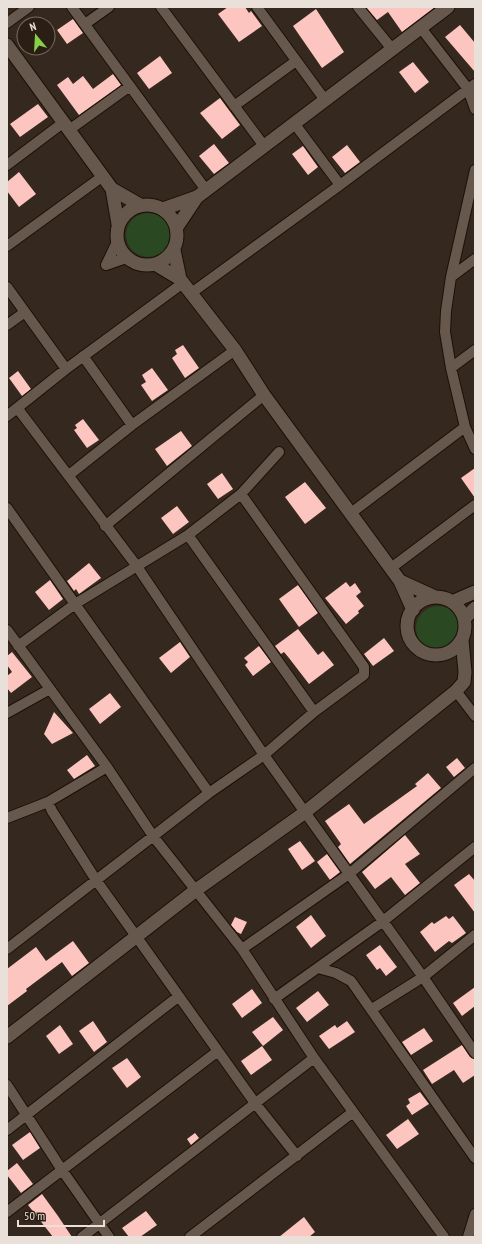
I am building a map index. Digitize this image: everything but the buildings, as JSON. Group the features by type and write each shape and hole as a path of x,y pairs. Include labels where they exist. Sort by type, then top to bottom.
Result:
{"street":[{"path":"7,23 29,7"},
{"path":"72,7 130,86 202,193"},
{"path":"85,24 109,7"},
{"path":"161,7 264,146"},
{"path":"257,7 325,100"},
{"path":"358,7 392,49"},
{"path":"163,209 202,193 448,7"},
{"path":"421,28 471,86 475,109"},
{"path":"7,45 112,189 118,224 117,242 106,265 126,258"},
{"path":"234,106 296,61"},
{"path":"7,165 130,86"},
{"path":"7,416 18,409 83,356 184,285 340,185 471,86"},
{"path":"294,123 340,185"},
{"path":"475,170 451,277 446,311 445,332 451,368 465,427 472,437 475,449"},
{"path":"7,246 103,176"},
{"path":"112,189 140,205"},
{"path":"177,228 202,193"},
{"path":"117,242 126,258 140,264 155,264 166,259 174,250 178,239 177,228 172,217 163,209 152,205 140,205 131,209 123,216 118,224"},
{"path":"174,250 184,285"},
{"path":"451,277 475,260"},
{"path":"155,264 184,285 235,350 264,395 400,581 413,610"},
{"path":"7,287 66,369"},
{"path":"7,325 25,312"},
{"path":"69,475 132,425 235,350"},
{"path":"451,368 475,350"},
{"path":"83,356 132,425"},
{"path":"105,526 264,395"},
{"path":"18,409 136,565 304,813 382,922 423,976 475,1053"},
{"path":"351,513 465,427"},
{"path":"18,646 75,604 136,565 188,535 241,494 279,452"},
{"path":"7,949 209,793 264,755 314,712 364,675 364,667 241,494"},
{"path":"391,568 475,505"},
{"path":"7,508 209,793"},
{"path":"188,535 314,712"},
{"path":"7,1037 196,890 304,813 456,691 464,682 466,672 462,640 465,629 464,619 460,609 452,602 435,597 400,581"},
{"path":"452,602 463,599 475,592"},
{"path":"435,597 419,604 413,610 408,625 408,632 414,644 428,653 444,654 454,648 462,640"},
{"path":"464,619 475,608"},
{"path":"7,630 106,767 153,836 242,949 314,1058 444,1237"},
{"path":"444,654 466,672"},
{"path":"7,713 50,689"},
{"path":"456,691 475,716"},
{"path":"7,818 48,802 106,767"},
{"path":"242,949 348,874 475,768"},
{"path":"48,802 52,811 96,880 136,937 255,1103 297,1156"},
{"path":"274,999 382,922 475,847"},
{"path":"372,1009 423,976 475,935"},
{"path":"318,968 336,973 351,981 475,1158"},
{"path":"7,1130 179,996"},
{"path":"7,1212 218,1051"},
{"path":"82,1237 314,1058"},
{"path":"7,1085 62,1170 109,1237"},
{"path":"190,1237 353,1112"},
{"path":"468,1237 475,1214"}],"green space":[{"path":"144,213 152,213 157,214 164,219 169,226 169,244 164,251 157,256 144,257 136,254 129,247 126,239 126,231 129,223 136,216"},
{"path":"434,606 442,606 447,607 454,612 459,619 459,637 454,644 447,649 434,650 426,647 419,640 416,632 416,624 419,616 426,609"}]}
